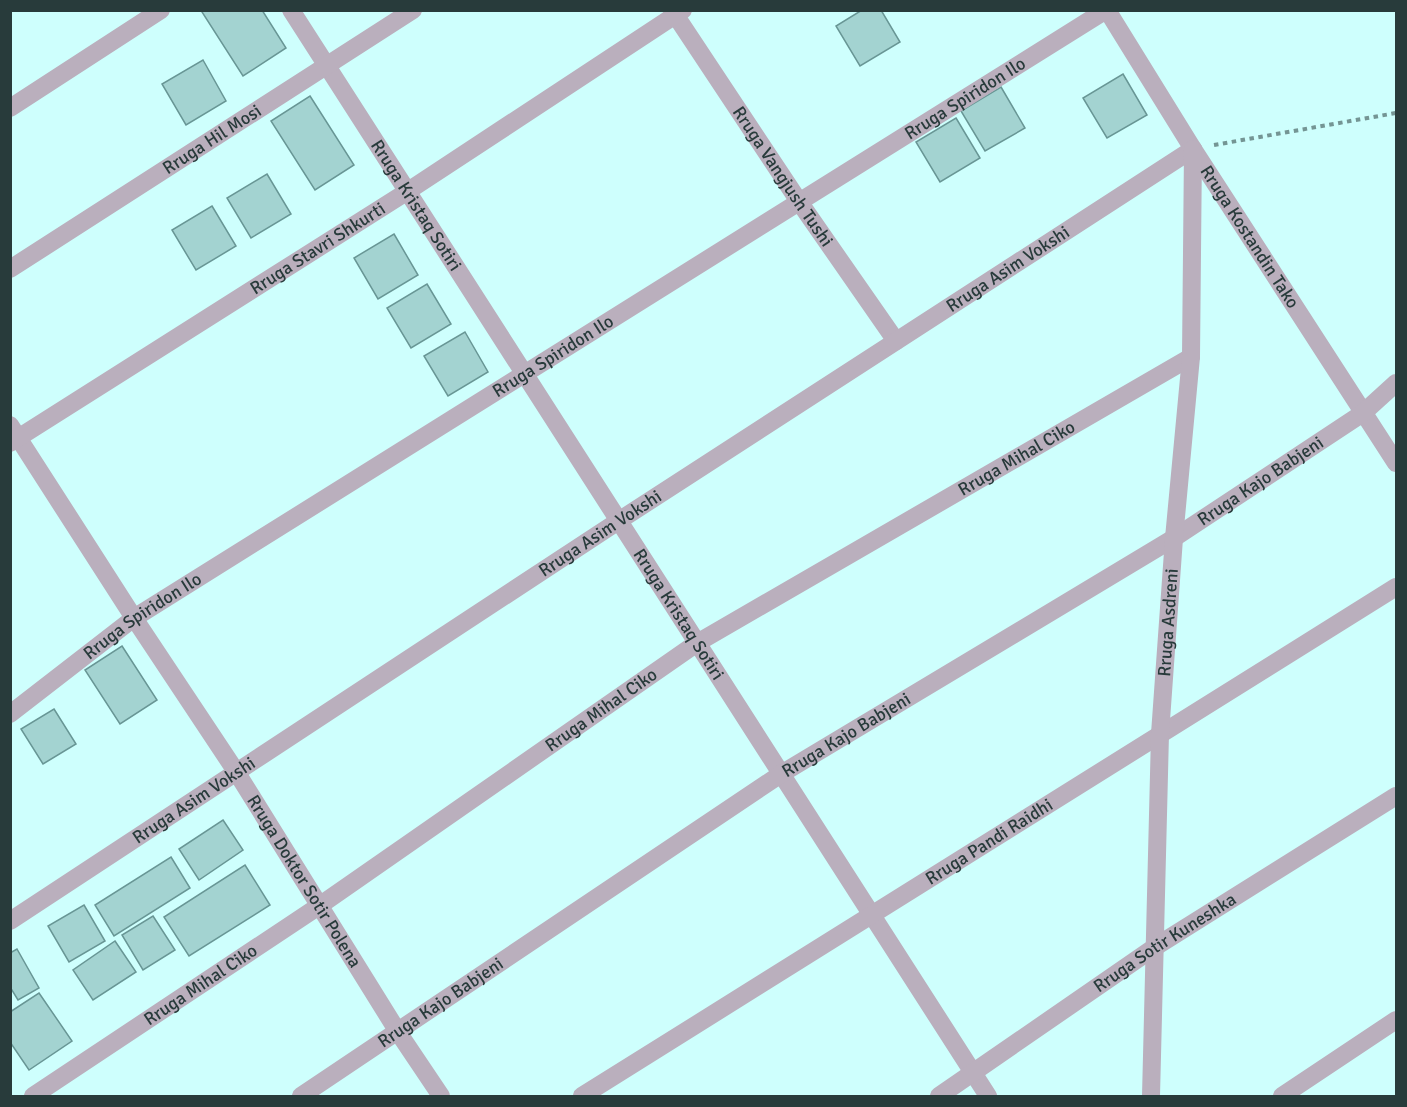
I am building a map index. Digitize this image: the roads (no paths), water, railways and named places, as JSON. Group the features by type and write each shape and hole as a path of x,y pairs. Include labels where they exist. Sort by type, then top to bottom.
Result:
{"street":[{"path":"10,108 161,10"},
{"name":"Rruga Kristaq Sotiri","path":"291,10 988,1096"},
{"name":"Rruga Hil Mosi","path":"10,269 413,10"},
{"name":"Rruga Kostandin Tako","path":"1106,10 1396,463"},
{"name":"Rruga Spiridon Ilo","path":"10,714 134,618 1106,10"},
{"name":"Rruga Vangjush Tushi","path":"677,12 800,203 896,341"},
{"name":"Rruga Stavri Shkurti","path":"13,435 408,191 677,12"},
{"name":"Rruga Asim Vokshi","path":"10,921 620,520 1193,149"},
{"name":"Rruga Asdreni","path":"1151,1096 1160,734 1173,538 1191,357 1193,149"},
{"name":"Rruga Mihal Ciko","path":"33,1096 319,906 697,643 1191,357"},
{"name":"Rruga Kajo Babjeni","path":"301,1096 781,774 1173,538 1363,412 1396,383"},
{"name":"Rruga Doktor Sotir Polena","path":"13,435 237,773 398,1032 441,1096"},
{"name":"Rruga Pandi Raidhi","path":"582,1096 1396,587"},
{"name":"Rruga Sotir Kuneshka","path":"939,1096 1155,947 1396,796"},
{"path":"1282,1096 1396,1020"}]}
